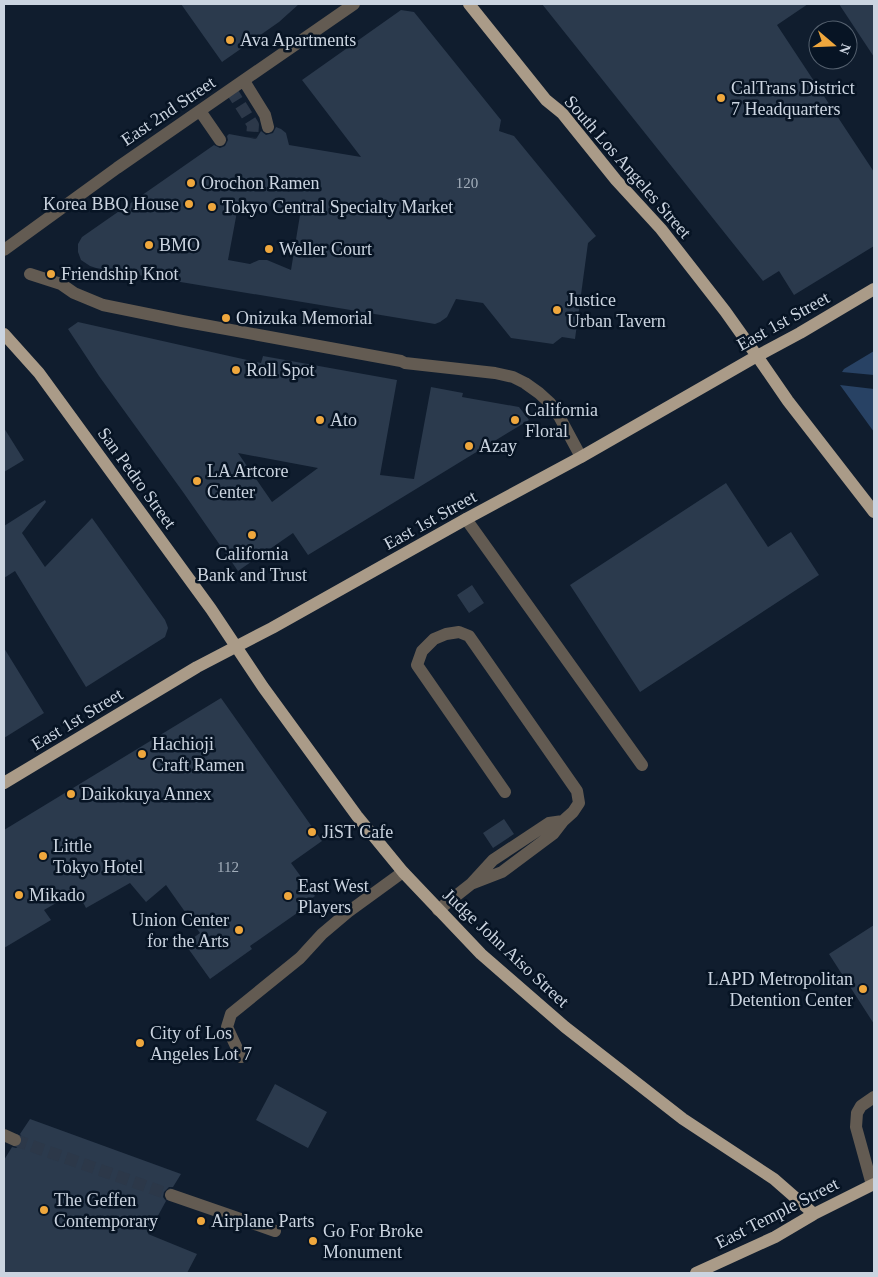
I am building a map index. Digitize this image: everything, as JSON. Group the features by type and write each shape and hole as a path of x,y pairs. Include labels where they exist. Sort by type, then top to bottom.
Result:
{"main road":[{"name":"South Los Angeles Street","path":"469,4 546,100 562,113 616,180 661,229 725,311 788,401 874,512"},
{"name":"East 1st Street","path":"4,783 198,667 581,457 874,289"},
{"name":"San Pedro Street","path":"4,334 39,373 205,601 235,647"},
{"name":"Judge John Aiso Street","path":"235,647 357,816 403,872 481,954 565,1027 683,1119 774,1178 814,1214"},
{"name":"East Temple Street","path":"696,1273 774,1236 873,1184"}],"street":[{"name":"East 2nd Street","path":"4,250 117,168 354,4"},
{"path":"244,81 265,115 268,127"},
{"path":"200,111 220,140"},
{"path":"30,274 61,284 74,293 103,305 182,322 405,363 495,373 512,377 540,393 550,403 560,416 581,457"},
{"path":"466,520 642,764"},
{"path":"438,910 471,884 493,860 549,823 563,821 579,803 577,791 469,636 459,632 446,634 434,639 422,651 417,665 505,792"},
{"path":"241,1058 227,1027 231,1014 300,958 322,934 348,912 403,872"},
{"path":"873,1184 856,1127 857,1114 861,1106 874,1097"},
{"path":"171,1194 276,1231"}],"shaded area":[{"path":"874,351 874,375 842,372 844,369"},
{"path":"840,385 874,389 874,432"}],"building":[{"name":"Ava Apartments","path":"181,4 299,4 279,22 222,62"},
{"name":"CalTrans District 7 Headquarters","path":"542,4 808,4 777,25 874,172 874,246 794,295 779,271 763,281"},
{"name":"CalTrans District 7 Headquarters","path":"839,4 874,4 874,57 858,33 858,20 850,20"},
{"path":"401,10 414,12 501,120 499,131 514,136 596,236 588,243 575,339 562,337 553,344 511,338 483,303 456,299 447,317 435,324 96,268 81,260 78,244 82,237 214,145 220,148 225,146 229,134 256,139 261,131 266,135 273,133 276,127 286,133 289,145 361,157 302,80","holes":["239,201 298,211 297,214 300,215 291,270 267,260 259,260 250,264 228,260"]},
{"path":"78,322 261,363 263,356 397,380 380,475 414,479 431,387 463,393 462,397 519,407 529,420 308,555 293,533 238,571 99,376 68,329","holes":["238,453 318,468 272,502"]},
{"path":"4,428 24,460 4,472"},
{"path":"726,483 768,547 791,532 819,575 640,692 570,585"},
{"path":"45,500 46,502 22,533 45,567 92,518 165,620 168,628 165,637 86,687 15,571 4,578 4,526"},
{"path":"472,585 484,603 469,613 457,595"},
{"path":"4,648 44,713 4,738"},
{"path":"221,698 322,841 291,863 315,896 308,901 310,904 250,946 252,949 210,979 185,944 200,933 166,885 146,902 130,883 86,908 77,891 44,910 51,920 4,948 4,830"},
{"path":"504,819 514,834 493,848 483,833"},
{"name":"LAPD Metropolitan Detention Center","path":"874,925 874,1024 829,954"},
{"path":"275,1084 327,1112 308,1148 256,1120"},
{"path":"30,1119 181,1174 173,1187 169,1187 164,1192 163,1197 166,1201 148,1234 197,1254 187,1273 4,1273 4,1160 12,1147 16,1148 22,1144 23,1139 20,1134"}],"tunnel":[{"path":"231,90 253,125 252,138"},
{"path":"15,1140 171,1195"}],"place":[{"name":"Ava Apartments","path":"230,40"},
{"name":"CalTrans District 7 Headquarters","path":"721,98"},
{"name":"Orochon Ramen","path":"191,183"},
{"name":"Korea BBQ House","path":"189,204"},
{"name":"Tokyo Central Specialty Market","path":"212,207"},
{"name":"BMO","path":"149,245"},
{"name":"Weller Court","path":"269,249"},
{"name":"Friendship Knot","path":"51,274"},
{"name":"Justice Urban Tavern","path":"557,310"},
{"name":"Onizuka Memorial","path":"226,318"},
{"name":"Roll Spot","path":"236,370"},
{"name":"Ato","path":"320,420"},
{"name":"California Floral","path":"515,420"},
{"name":"Azay","path":"469,446"},
{"name":"LA Artcore Center","path":"197,481"},
{"name":"California Bank and Trust","path":"252,535"},
{"name":"Hachioji Craft Ramen","path":"142,754"},
{"name":"Daikokuya Annex","path":"71,794"},
{"name":"JiST Cafe","path":"312,832"},
{"name":"Little Tokyo Hotel","path":"43,856"},
{"name":"Mikado","path":"19,895"},
{"name":"East West Players","path":"288,896"},
{"name":"Union Center for the Arts","path":"239,930"},
{"name":"LAPD Metropolitan Detention Center","path":"863,989"},
{"name":"City of Los Angeles Lot 7","path":"140,1043"},
{"name":"The Geffen Contemporary","path":"44,1210"},
{"name":"Airplane Parts","path":"201,1221"},
{"name":"Go For Broke Monument","path":"313,1241"}]}
